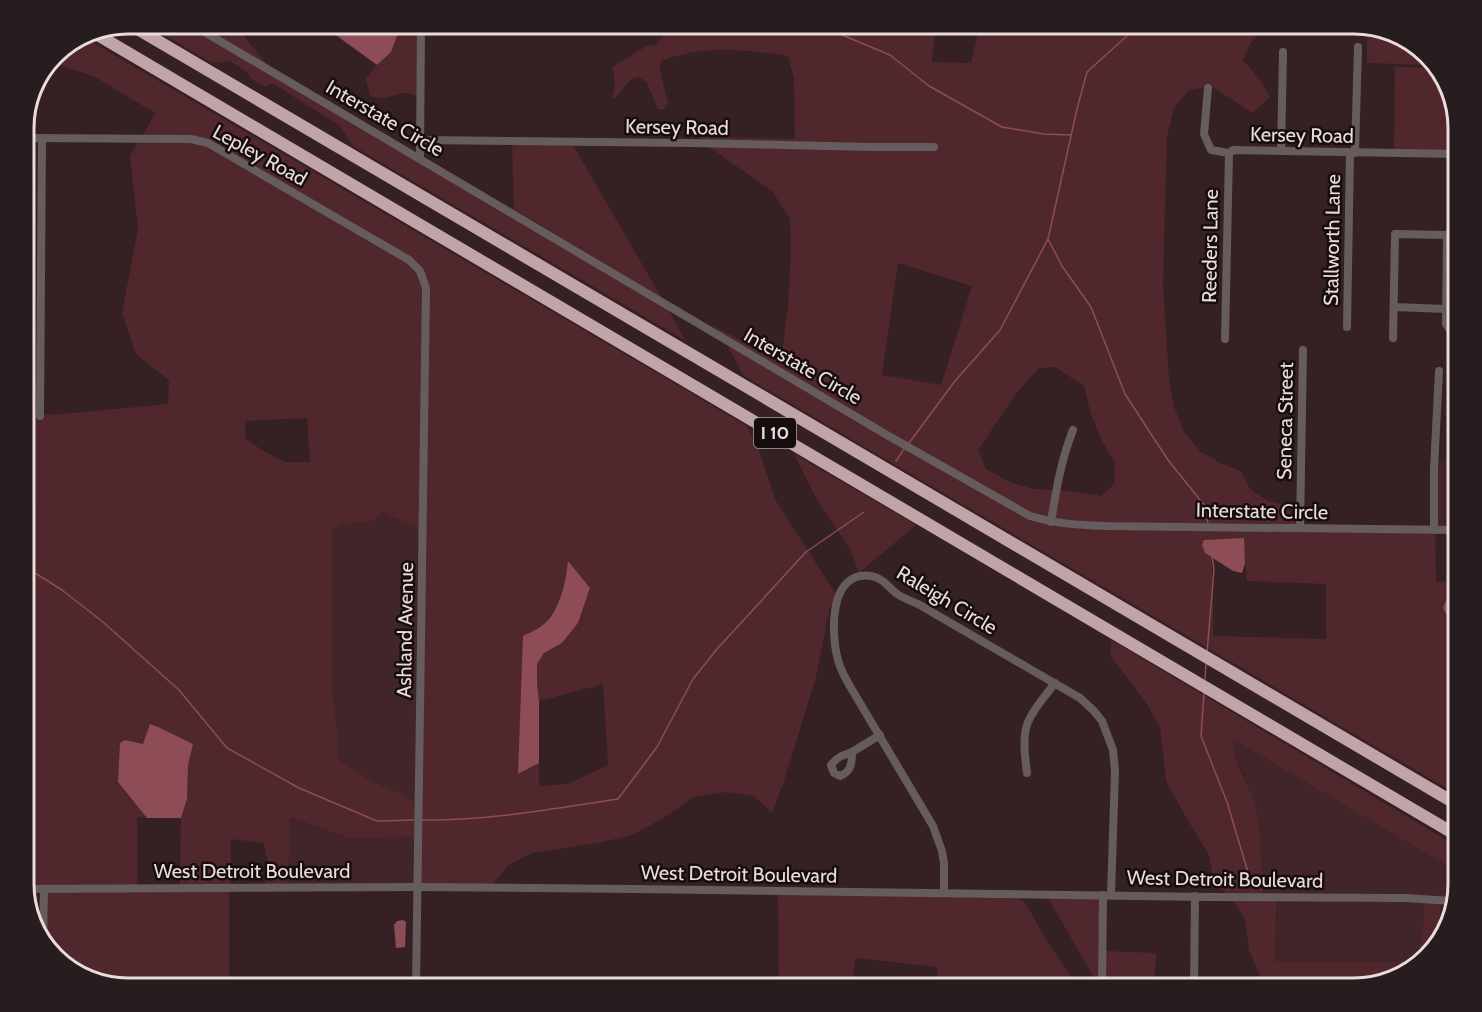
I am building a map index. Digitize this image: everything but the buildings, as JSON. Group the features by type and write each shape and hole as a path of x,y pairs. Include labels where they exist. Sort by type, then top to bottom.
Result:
{"highway":[{"name":"I 10","path":"148,35 1448,799"},
{"name":"I 10","path":"104,38 1448,830"}],"street":[{"name":"Interstate Circle","path":"210,35 1020,511 1051,522 1106,526 1448,530"},
{"path":"420,158 421,35"},
{"name":"Stallworth Lane","path":"1347,327 1352,153 1358,47"},
{"path":"1281,151 1282,52"},
{"name":"Kersey Road","path":"1208,88 1204,134 1211,150 1228,153 1233,150 1448,154"},
{"name":"Lepley Road","path":"35,138 191,139 208,143 409,260 421,274"},
{"path":"40,416 42,138"},
{"name":"Kersey Road","path":"420,140 934,147"},
{"name":"Reeders Lane","path":"1226,339 1228,153"},
{"path":"1393,338 1395,234 1447,235 1446,324 1448,327"},
{"name":"Ashland Avenue","path":"416,978 426,322 426,288 421,274"},
{"path":"1394,307 1446,309"},
{"name":"Seneca Street","path":"1300,528 1303,350"},
{"path":"1434,530 1434,469 1439,371"},
{"path":"1051,522 1065,449 1073,430"},
{"name":"Raleigh Circle","path":"944,893 944,863 933,826 840,667 835,641 835,610 839,594 849,582 860,577 879,579 898,595 918,604 1055,683 1080,698 1102,721 1113,750 1115,771 1103,978"},
{"path":"1027,773 1025,740 1028,723 1055,683"},
{"path":"852,752 880,735"},
{"name":"West Detroit Boulevard","path":"35,889 417,887 1415,898 1446,900"},
{"path":"43,922 44,889"},
{"path":"1194,978 1196,896"}],"shaded area":[{"path":"165,35 204,35 668,309 686,341 353,146 339,125 272,83 266,87 250,78 248,73 230,61 212,63"},
{"path":"217,35 243,35 267,65"},
{"path":"336,35 397,35 391,52 377,65"},
{"path":"397,35 418,35 417,96 403,93 386,98 370,96 366,79 391,52"},
{"path":"664,35 935,35 932,62 971,63 977,35 1258,35 1250,44 1243,60 1261,81 1270,97 1253,113 1212,85 1206,84 1205,87 1189,90 1174,108 1167,136 1163,286 1169,378 1174,407 1184,432 1200,451 1222,464 1241,471 1250,489 1268,501 1284,505 1294,517 1296,524 1106,522 1055,519 1060,490 1101,496 1114,484 1115,463 1102,441 1091,414 1084,386 1055,367 1039,368 1015,395 978,450 986,469 1010,482 1033,489 1053,490 1049,517 1031,512 718,331 716,327 781,363 788,305 790,219 772,191 709,147 871,151 937,150 937,143 871,144 702,140 699,137 795,139 794,79 788,56 750,51 691,52 661,61 660,70 668,104 664,109 658,109 647,83 639,77 631,79 615,99 612,97 615,82 612,67 648,45 654,46","holes":["898,263 972,286 941,385 882,375"]},
{"path":"1367,35 1395,44 1406,50 1422,65 1367,63"},
{"path":"93,42 747,426 759,451 776,501 836,594 830,606 816,677 772,813 754,796 727,792 693,797 668,815 633,835 533,853 508,865 493,884 421,884 425,275 277,179 215,142 191,135 143,135 155,113 95,77 60,65 82,47","holes":["568,562 590,588 578,623 562,643 544,653 537,664 544,624 559,604 567,576","537,664 539,701 603,684 608,764 568,784 539,786 539,763 518,774"]},
{"path":"1395,67 1425,68 1435,82 1444,104 1447,116 1448,151 1394,150"},
{"path":"138,142 191,142 212,148 407,263 417,274 423,289 419,593 418,528 382,512 375,521 345,524 332,530 332,684 338,759 373,782 415,802 415,837 348,838 290,817 288,884 265,884 268,865 264,843 231,839 231,884 180,884 181,818 187,799 188,765 192,744 187,742 143,744 125,740 118,782 147,818 137,817 137,885 35,885 35,415 37,415 37,419 43,419 43,415 168,404 169,380 136,354 122,313 138,229 130,156","holes":["307,418 310,462 285,462 245,438 245,421"]},
{"path":"519,144 573,145 661,297 514,209 512,146"},
{"path":"726,343 1029,519 1053,526 1106,529 1435,533 1436,582 1448,581 1448,789 744,376","holes":["1243,538 1247,581 1326,584 1326,639 1213,636 1211,556 1205,553 1202,545"]},
{"path":"794,454 916,525 859,573 851,551 817,500"},
{"path":"1438,459 1448,459 1448,526 1437,526"},
{"path":"382,512 418,528 415,802 373,782 338,759 332,684 331,530 345,524 375,521"},
{"path":"1244,538 1245,564 1242,573 1233,571 1205,553 1202,545 1204,540"},
{"path":"568,561 590,588 578,623 562,643 544,653 537,664 539,763 518,774 523,636 542,626 550,618 564,586"},
{"path":"1448,596 1448,618 1443,608"},
{"path":"1111,640 1448,841 1448,866 1233,739 1236,757 1257,814 1263,893 1226,893 1214,882 1209,855 1166,781 1160,727 1145,701 1111,657"},
{"path":"150,724 193,744 188,765 187,799 181,818 147,818 118,782 120,743 125,740 143,744"},
{"path":"1232,738 1448,866 1447,897 1415,894 1263,893 1257,812 1233,749"},
{"path":"289,817 347,838 415,837 414,884 288,884"},
{"path":"229,891 229,978 129,978 110,976 87,968 67,954 47,930 47,892"},
{"path":"778,894 1017,897 1026,904 1071,978 937,978 938,967 855,958 853,978 779,978"},
{"path":"1048,898 1100,898 1099,978 1094,978"},
{"path":"1233,900 1276,901 1276,962 1406,962 1372,976 1261,978 1249,950 1245,919"},
{"path":"1276,901 1424,902 1419,950 1406,962 1276,962"},
{"path":"1424,902 1441,903 1438,925 1432,936 1419,950"},
{"path":"397,921 406,922 405,947 396,948 394,925"},
{"path":"1105,951 1156,953 1155,978 1105,978"}],"waterway":[{"path":"842,35 890,55 929,86 1002,127 1044,134 1071,135"},
{"path":"909,443 955,381 1000,330 1048,239 1087,72 1128,35"},
{"path":"1048,239 1062,266 1091,307 1125,394 1168,460 1205,506 1208,524"},
{"path":"896,461 904,449"},
{"path":"421,820 495,816 618,799 657,747 693,679 717,649 806,552 864,512"},
{"path":"1207,653 1214,569 1212,556"},
{"path":"35,573 62,590 103,622 179,690 227,748 299,788 377,821 416,820"},
{"path":"1205,679 1206,663"},
{"path":"1204,693 1201,736 1227,802 1250,879"}]}
